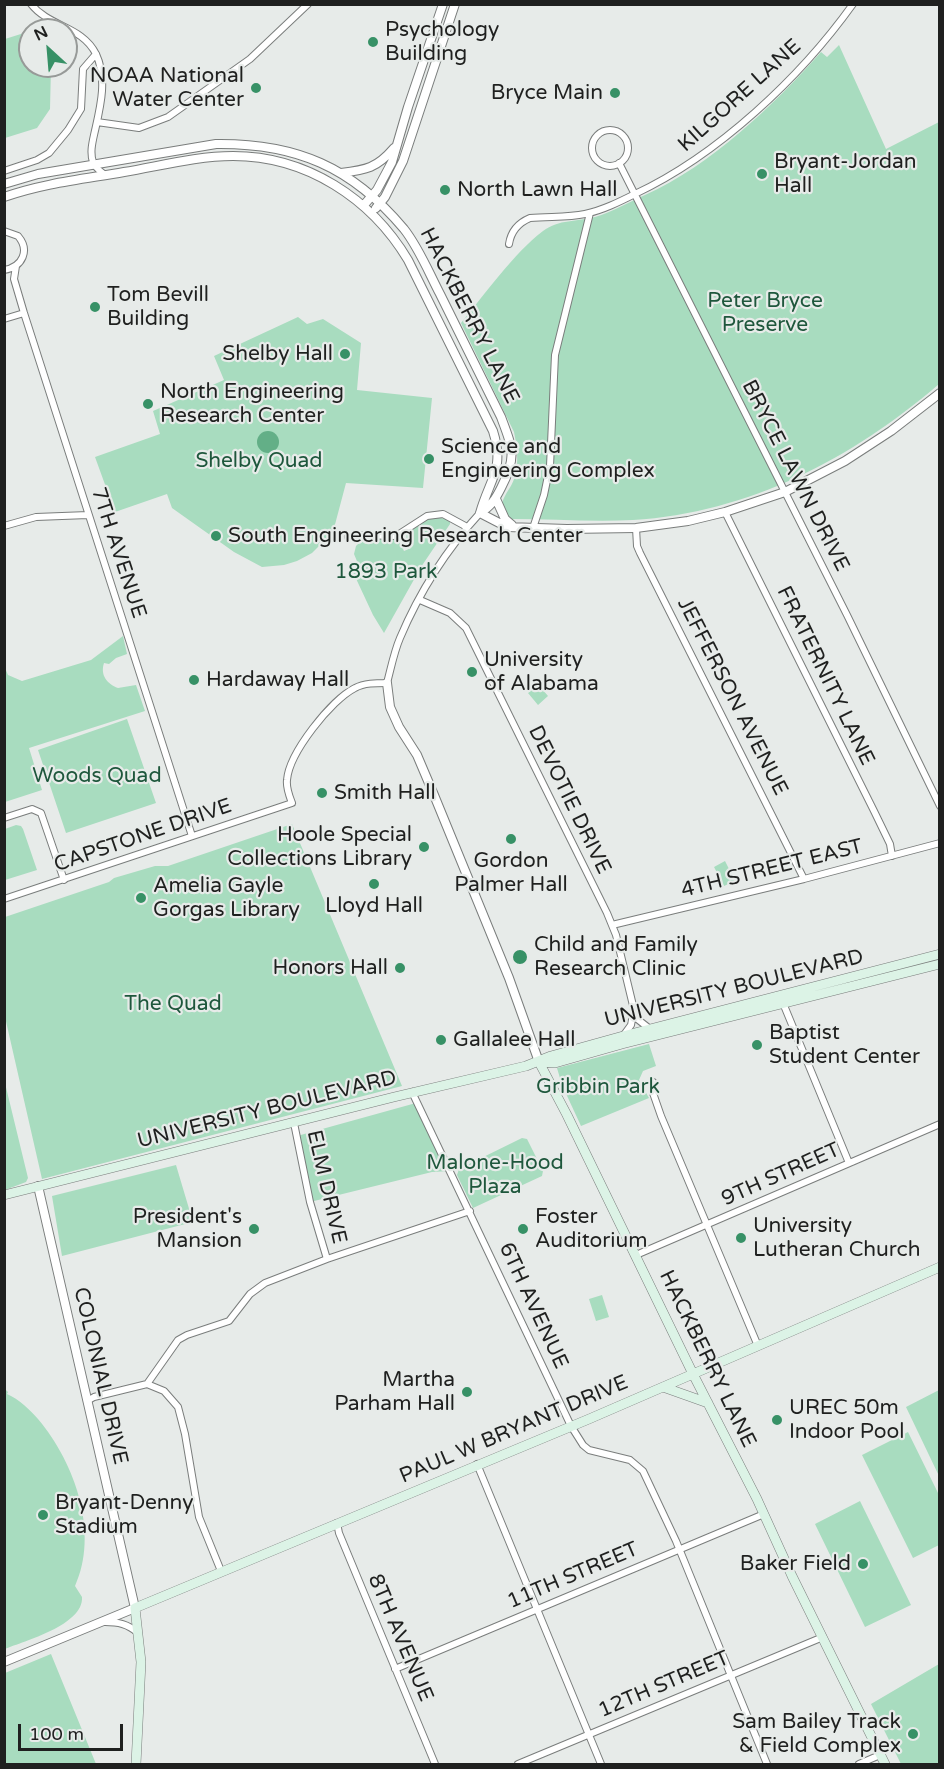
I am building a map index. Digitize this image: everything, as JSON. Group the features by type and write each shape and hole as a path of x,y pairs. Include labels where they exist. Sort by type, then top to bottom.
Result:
{"main road":[{"name":"UNIVERSITY BOULEVARD","path":"539,1062 555,1063 939,954"},
{"name":"UNIVERSITY BOULEVARD","path":"4,1195 539,1062 551,1056 650,1029 939,964"},
{"name":"HACKBERRY LANE","path":"539,1062 764,1514 792,1576 885,1764"},
{"name":"PAUL W BRYANT DRIVE","path":"135,1608 663,1387 939,1267"},
{"path":"663,1387 708,1403"},
{"path":"135,1608 141,1662 136,1764"}],"street":[{"path":"31,4 45,17 80,34 96,54 102,71 103,91 91,151 93,165 105,175"},
{"path":"97,122 138,128 168,117 231,75 271,41 308,4"},
{"path":"363,206 388,172 443,4"},
{"path":"372,213 391,187 403,160 455,4"},
{"name":"KILGORE LANE","path":"509,244 510,236 522,221 530,218 590,213 666,180 697,159 789,80 832,34 853,4"},
{"path":"4,171 37,160 49,153 68,129 81,109 83,69 96,54"},
{"path":"612,130 623,135 627,140 628,151 619,163 607,165 601,163 594,154 593,142 601,133 612,130"},
{"name":"HACKBERRY LANE","path":"4,184 38,174 216,144 240,143 285,150 306,156 341,172 360,186 405,230 421,257 501,417 511,443 512,455 511,469 493,505 480,513 453,543 399,639 387,682 390,707 399,727 417,755 509,978 539,1062"},
{"path":"341,172 363,170 376,165 397,146"},
{"name":"HACKBERRY LANE","path":"4,197 49,184 199,159 233,156 272,160 308,171 333,183 372,213 395,238 494,431 499,462 495,478 480,513"},
{"name":"BRYCE LAWN DRIVE","path":"619,163 939,806"},
{"path":"533,528 544,495 549,466 555,355 590,213"},
{"name":"7TH AVENUE","path":"4,231 18,236 24,247 22,260 16,267 14,279 192,837"},
{"name":"7TH AVENUE","path":"14,279 5,270 16,267"},
{"path":"4,320 24,313"},
{"path":"480,513 507,527 636,528 688,521 725,512 784,492 845,461 891,430 939,393"},
{"path":"496,499 505,519 514,527"},
{"name":"FRATERNITY LANE","path":"725,512 874,811 890,844 892,856"},
{"path":"4,526 36,518 88,514"},
{"path":"348,537 356,535 396,536 427,516 443,514 467,527"},
{"name":"JEFFERSON AVENUE","path":"636,528 637,546 640,553 804,879"},
{"name":"DEVOTIE DRIVE","path":"420,600 450,614 466,628 612,925 633,1010 636,1018 650,1029"},
{"name":"CAPSTONE DRIVE","path":"4,899 292,802 286,784 292,761 324,715 353,689 387,682"},
{"path":"4,818 32,809 41,813 64,880"},
{"name":"4TH STREET EAST","path":"612,925 804,879 939,843"},
{"path":"782,1000 849,1163"},
{"path":"623,1036 631,1024 633,1010"},
{"path":"653,1082 653,1093 661,1116 758,1346"},
{"name":"6TH AVENUE","path":"412,1092 571,1426 589,1450 622,1457 637,1465 647,1479 679,1550 767,1764"},
{"name":"ELM DRIVE","path":"294,1123 310,1202 327,1260"},
{"name":"9TH STREET","path":"636,1255 939,1124"},
{"name":"COLONIAL DRIVE","path":"38,1186 135,1608"},
{"path":"147,1384 178,1340 224,1324 233,1318 250,1294 265,1283 470,1211"},
{"path":"87,1401 94,1397 147,1384 164,1391 178,1407 186,1434 199,1517 220,1571"},
{"path":"477,1464 602,1764"},
{"name":"11TH STREET","path":"395,1669 764,1514"},
{"name":"8TH AVENUE","path":"337,1522 339,1533 435,1764"},
{"name":"PAUL W BRYANT DRIVE","path":"4,1662 135,1608"},
{"path":"101,1622 125,1624 138,1633"},
{"name":"12TH STREET","path":"518,1764 823,1636"},
{"path":"859,1764 880,1755"}],"green space":[{"path":"18,35 18,78 51,78 50,109 37,128 5,138 5,39"},
{"name":"Peter Bryce Preserve","path":"839,45 886,149 939,122 939,384 906,411 835,458 758,493 718,506 676,515 633,520 511,519 505,513 502,503 513,482 516,470 517,454 514,432 461,323 511,262 543,231 562,223 588,219 608,212 669,183 693,168 762,113 821,52 827,57"},
{"name":"Shelby Quad","path":"298,317 307,324 323,319 361,343 357,390 432,398 423,488 346,483 333,532 312,553 284,565 262,567 234,552 172,508 167,494 115,512 95,457 160,434 153,411 224,380 214,356"},
{"name":"1893 Park","path":"437,517 450,520 450,524 421,567 384,633 352,570 359,566 354,554 356,546 370,540 398,538 404,551 411,548 406,537 409,531 420,523"},
{"path":"123,636 127,654 116,658 109,664 104,663 104,675 111,684 118,688 136,685 145,711 29,748 42,790 5,802 5,668 8,675 22,681 91,660"},
{"path":"538,684 548,696 538,705 528,693"},
{"name":"Woods Quad","path":"127,719 156,803 66,833 38,750"},
{"name":"The Quad","path":"292,824 402,1086 42,1179 5,1017 5,917 109,882 114,878 155,866 168,866"},
{"path":"16,825 23,829 37,870 5,880 5,829"},
{"path":"725,861 735,881 724,886 714,867"},
{"name":"Gribbin Park","path":"649,1044 656,1066 643,1071 639,1080 649,1098 581,1126 562,1085 557,1068"},
{"path":"4,1079 28,1178 26,1182 5,1190"},
{"path":"416,1103 450,1171 432,1172 310,1202 297,1136"},
{"name":"Malone-Hood Plaza","path":"522,1138 527,1139 543,1171 542,1176 473,1208 457,1175 459,1169"},
{"path":"176,1165 193,1222 62,1256 52,1196"},
{"path":"602,1295 609,1317 596,1321 589,1299"},
{"name":"Bryant-Denny Stadium","path":"5,1389 7,1394 28,1408 38,1419 63,1457 80,1500 85,1544 82,1566 75,1586 82,1597 80,1607 64,1624 5,1649"},
{"path":"939,1390 939,1476 906,1407"},
{"path":"908,1432 939,1495 939,1545 913,1558 862,1455"},
{"name":"Baker Field","path":"860,1501 911,1605 865,1627 815,1524"},
{"path":"51,1654 96,1764 5,1764 5,1673"},
{"name":"Sam Bailey Track & Field Complex","path":"939,1664 939,1764 901,1764 871,1704"}],"shaded area":[{"path":"268,431 276,434 279,442 276,450 268,453 260,450 257,442 260,434"}],"place":[{"name":"Psychology Building","path":"373,42"},
{"name":"NOAA National Water Center","path":"256,88"},
{"name":"Bryce Main","path":"615,93"},
{"name":"Bryant-Jordan Hall","path":"762,174"},
{"name":"North Lawn Hall","path":"445,190"},
{"name":"Tom Bevill Building","path":"95,307"},
{"name":"Shelby Hall","path":"345,354"},
{"name":"North Engineering Research Center","path":"148,404"},
{"name":"Science and Engineering Complex","path":"429,459"},
{"name":"South Engineering Research Center","path":"216,536"},
{"name":"University of Alabama","path":"472,672"},
{"name":"Hardaway Hall","path":"194,680"},
{"name":"Smith Hall","path":"322,793"},
{"name":"Gordon Palmer Hall","path":"511,839"},
{"name":"Hoole Special Collections Library","path":"424,847"},
{"name":"Lloyd Hall","path":"374,884"},
{"name":"Amelia Gayle Gorgas Library","path":"141,898"},
{"name":"Child and Family Research Clinic","path":"520,957"},
{"name":"Honors Hall","path":"400,968"},
{"name":"Gallalee Hall","path":"441,1040"},
{"name":"Baptist Student Center","path":"757,1045"},
{"name":"President's Mansion","path":"254,1229"},
{"name":"Foster Auditorium","path":"523,1229"},
{"name":"University Lutheran Church","path":"741,1238"},
{"name":"Martha Parham Hall","path":"467,1392"},
{"name":"UREC 50m Indoor Pool","path":"777,1420"},
{"name":"Bryant-Denny Stadium","path":"43,1515"},
{"name":"Baker Field","path":"863,1564"},
{"name":"Sam Bailey Track & Field Complex","path":"913,1734"}]}
